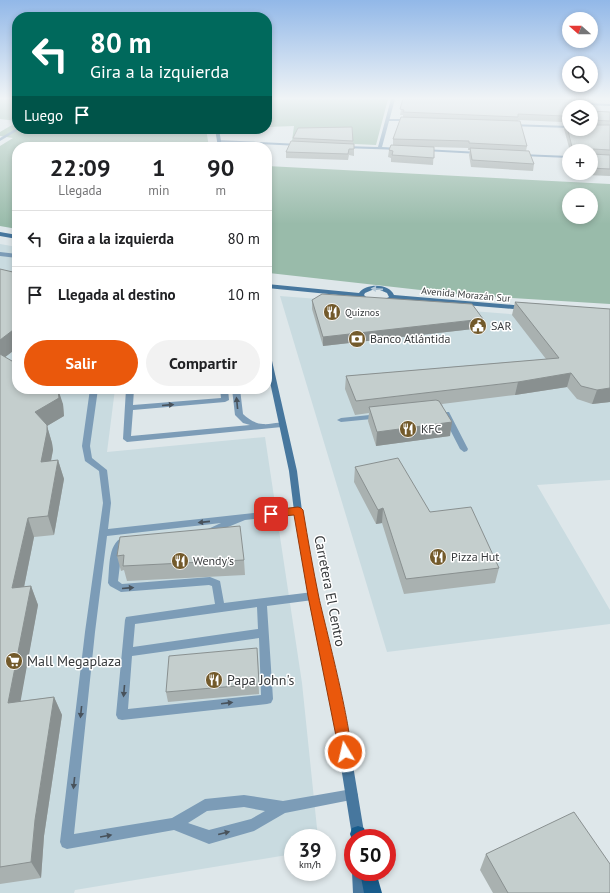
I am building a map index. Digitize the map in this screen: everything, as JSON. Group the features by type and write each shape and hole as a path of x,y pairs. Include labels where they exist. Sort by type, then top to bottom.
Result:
{"main road":[{"path":"1,236 12,237"},
{"name":"Avenida Morazán Sur","path":"272,286 361,295 364,299 372,302 382,302 392,297 531,309"},
{"name":"Avenida Morazán Sur","path":"361,295 362,292 368,289 378,288 390,292 392,297"},
{"name":"Carretera El Centro","path":"272,376 293,471 298,510 313,596 340,723 357,829"},
{"path":"360,881 360,893"},
{"path":"370,881 373,893"}],"street":[{"path":"219,141 240,142"},
{"path":"380,148 382,141"},
{"path":"272,144 303,145"},
{"path":"342,147 403,149"},
{"path":"419,150 482,153"},
{"path":"514,154 562,157"},
{"path":"0,254 12,255"},
{"path":"93,394 86,446 88,459 103,470 107,503 90,632 67,842 174,824 205,805 244,801 283,807 352,796"},
{"path":"130,394 127,439 282,425"},
{"path":"129,408 225,400 224,394"},
{"path":"236,394 238,413 240,418 250,424 266,427"},
{"path":"439,411 448,416 464,448"},
{"path":"341,420 389,415"},
{"path":"104,533 298,510"},
{"path":"220,608 217,584 210,580 121,588 113,583 117,547 126,539 137,536 214,531 244,517"},
{"path":"262,602 267,699 122,716 130,620 262,602 313,596"},
{"path":"128,652 264,633"},
{"path":"174,824 209,837 254,825 283,807"}],"shaded area":[{"path":"0,244 12,246 12,394 114,394 107,452 265,437 302,683 317,829 284,829 284,855 75,890 74,893 0,893"},
{"path":"280,296 610,322 610,480 537,485 610,610 610,624 387,652"}],"green space":[{"path":"9,141 208,141 208,142 12,142 12,228 0,226 0,146"},
{"path":"292,141 377,141 376,145"},
{"path":"272,166 610,184 610,304 465,295 272,273"}],"building":[{"path":"291,141 354,144 354,149 349,149 348,154 286,152"},
{"path":"457,141 526,141 527,146 469,143 469,141"},
{"path":"570,141 610,141 610,150 598,149 598,144 571,144"},
{"path":"391,145 434,147 434,158 392,155 393,151 389,150"},
{"path":"470,148 529,151 534,164 472,160"},
{"path":"598,154 610,155 610,169 598,168"},
{"path":"0,269 12,272 12,331 0,340"},
{"path":"322,294 472,304 483,319 323,337 312,300"},
{"path":"515,302 610,309 610,388 597,390 581,386 571,373 518,382 356,401 346,376 559,358"},
{"name":"Mall Megaplaza","path":"0,354 12,361 12,394 59,394 59,398 35,412 47,425 41,462 58,460 48,516 28,518 12,588 31,586 8,703 54,697 35,820 31,862 0,867"},
{"path":"436,400 439,401 452,422 377,432 369,407"},
{"path":"398,458 430,512 471,507 499,568 406,579 383,508 378,510 355,467"},
{"path":"240,526 244,560 123,566 124,555 117,556 120,537"},
{"name":"Papa John's","path":"257,648 259,684 166,692 169,656"},
{"path":"574,812 610,864 610,893 508,893 486,854"}],"place":[{"name":"Quiznos","path":"332,312"},
{"name":"SAR","path":"478,326"},
{"name":"Banco Atlántida","path":"357,339"},
{"name":"KFC","path":"408,429"},
{"name":"Pizza Hut","path":"438,557"},
{"name":"Wendy's","path":"180,561"},
{"name":"Mall Megaplaza","path":"14,661"},
{"name":"Papa John's","path":"214,680"}],"route":[{"path":"271,514 298,510 313,596 345,752"}]}
